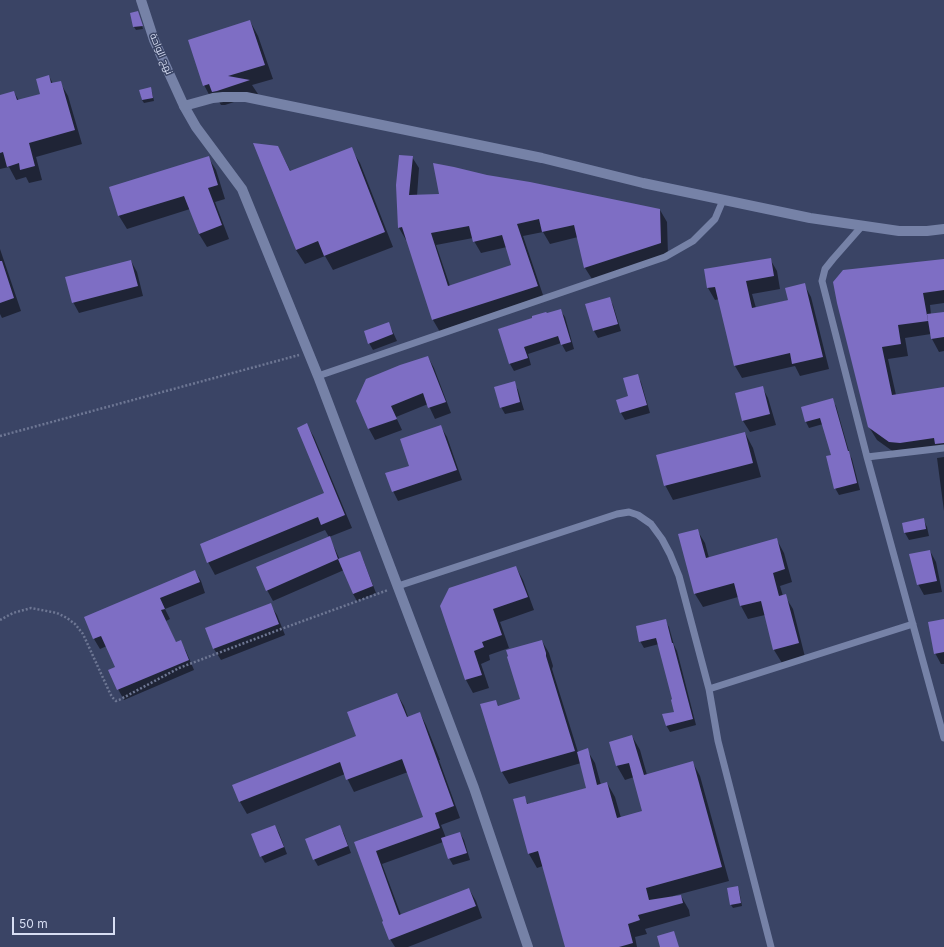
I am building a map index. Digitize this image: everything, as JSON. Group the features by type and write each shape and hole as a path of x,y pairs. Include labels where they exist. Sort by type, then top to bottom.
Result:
{"street":[{"name":"نهج الواحة","path":"141,0 154,40 184,106 196,127 242,189 318,376 398,586 474,788 528,947"},
{"path":"184,106 213,98 236,96 253,98 542,158 643,184 810,218 899,231 927,231 944,229"}],"lane":[{"path":"318,376 665,257 693,241 715,219 723,200"},
{"path":"862,226 832,259 825,269 822,281 867,457 944,738"},
{"path":"867,457 944,448"},
{"path":"398,586 617,514 629,512 638,515 652,524 670,554 679,576 709,689 718,741 771,947"},
{"path":"709,689 914,624"}],"path":[{"path":"0,436 308,352"},
{"path":"0,620 13,613 31,608 57,613 67,618 75,624 83,634 109,692 116,701 179,668 398,586"}],"building":[{"path":"138,11 143,26 133,27 130,13"},
{"path":"250,20 265,65 228,76 250,80 212,92 209,84 203,86 188,40"},
{"path":"49,75 51,83 61,81 75,130 29,143 35,166 20,170 19,163 7,167 3,152 0,153 0,95 14,91 17,100 40,94 36,79"},
{"path":"151,87 153,98 142,100 139,90"},
{"path":"253,143 278,146 290,171 352,147 385,232 324,256 318,241 296,250"},
{"path":"399,155 413,156 409,195 439,194 433,163 660,209 661,243 584,268 574,225 542,232 539,219 517,224 538,286 432,320 402,227 398,228 396,185","holes":["469,226 473,242 502,235 511,265 448,286 431,233"]},
{"path":"209,156 218,185 208,188 222,225 199,234 184,196 118,216 109,187"},
{"path":"771,258 774,276 746,281 752,308 788,300 785,288 805,283 823,357 792,364 790,353 734,366 715,287 707,288 704,269"},
{"path":"944,259 944,290 923,293 928,321 898,325 901,344 882,347 892,395 944,387 944,443 935,444 934,438 900,443 889,442 868,427 833,282 843,270"},
{"path":"131,260 138,286 72,303 65,277"},
{"path":"0,261 2,261 14,298 0,303"},
{"path":"610,297 618,324 593,331 585,304"},
{"path":"561,309 571,342 561,345 558,336 524,347 528,358 509,364 498,329 532,318 532,316"},
{"path":"944,312 944,337 931,339 927,314"},
{"path":"389,322 393,334 368,344 364,331"},
{"path":"428,356 446,402 428,408 423,393 391,406 397,419 368,429 356,401 366,379 400,365"},
{"path":"638,374 647,405 620,413 616,400 628,396 623,378"},
{"path":"515,381 520,402 500,408 494,387"},
{"path":"763,386 770,414 742,421 735,393"},
{"path":"833,398 857,483 834,489 826,456 831,455 820,418 805,422 801,407"},
{"path":"307,423 345,515 321,525 318,517 207,563 200,544 324,493 297,428"},
{"path":"441,425 457,470 392,492 385,473 409,466 400,439"},
{"path":"745,432 753,463 664,486 656,455"},
{"path":"924,518 926,529 904,533 902,523"},
{"path":"698,529 706,558 777,538 785,569 773,573 779,596 786,594 799,643 773,650 761,601 740,606 734,583 694,594 678,534"},
{"path":"330,536 338,559 266,591 256,567"},
{"path":"930,550 937,581 917,585 909,554"},
{"path":"360,551 373,586 353,594 338,559"},
{"path":"516,566 528,597 493,609 502,635 482,642 484,647 474,651 482,675 465,680 440,606 449,588"},
{"path":"195,570 200,582 160,598 165,609 161,610 176,642 181,640 189,660 117,690 108,670 115,667 101,636 93,639 84,617"},
{"path":"271,603 279,624 213,649 205,628"},
{"path":"666,619 693,719 666,726 662,714 674,712 656,638 639,642 636,626"},
{"path":"944,619 944,652 934,654 928,622"},
{"path":"542,640 575,751 501,772 480,704 496,700 498,706 520,699 506,650"},
{"path":"397,693 407,717 420,712 454,806 435,813 440,828 376,851 399,915 469,888 476,906 389,940 354,842 423,817 402,759 346,780 340,762 239,802 232,785 356,736 347,712"},
{"path":"632,735 644,775 693,761 722,867 646,888 649,900 681,895 683,903 638,915 640,920 628,924 633,943 619,947 565,947 538,851 528,854 513,799 525,796 527,804 586,788 577,752 588,748 597,785 607,782 617,818 642,811 629,763 616,766 609,742"},
{"path":"275,825 284,847 260,857 251,834"},
{"path":"340,825 348,846 313,860 305,839"},
{"path":"460,832 467,853 448,859 441,838"},
{"path":"738,886 741,903 730,905 727,888"},
{"path":"674,931 679,947 660,947 657,936"}]}
